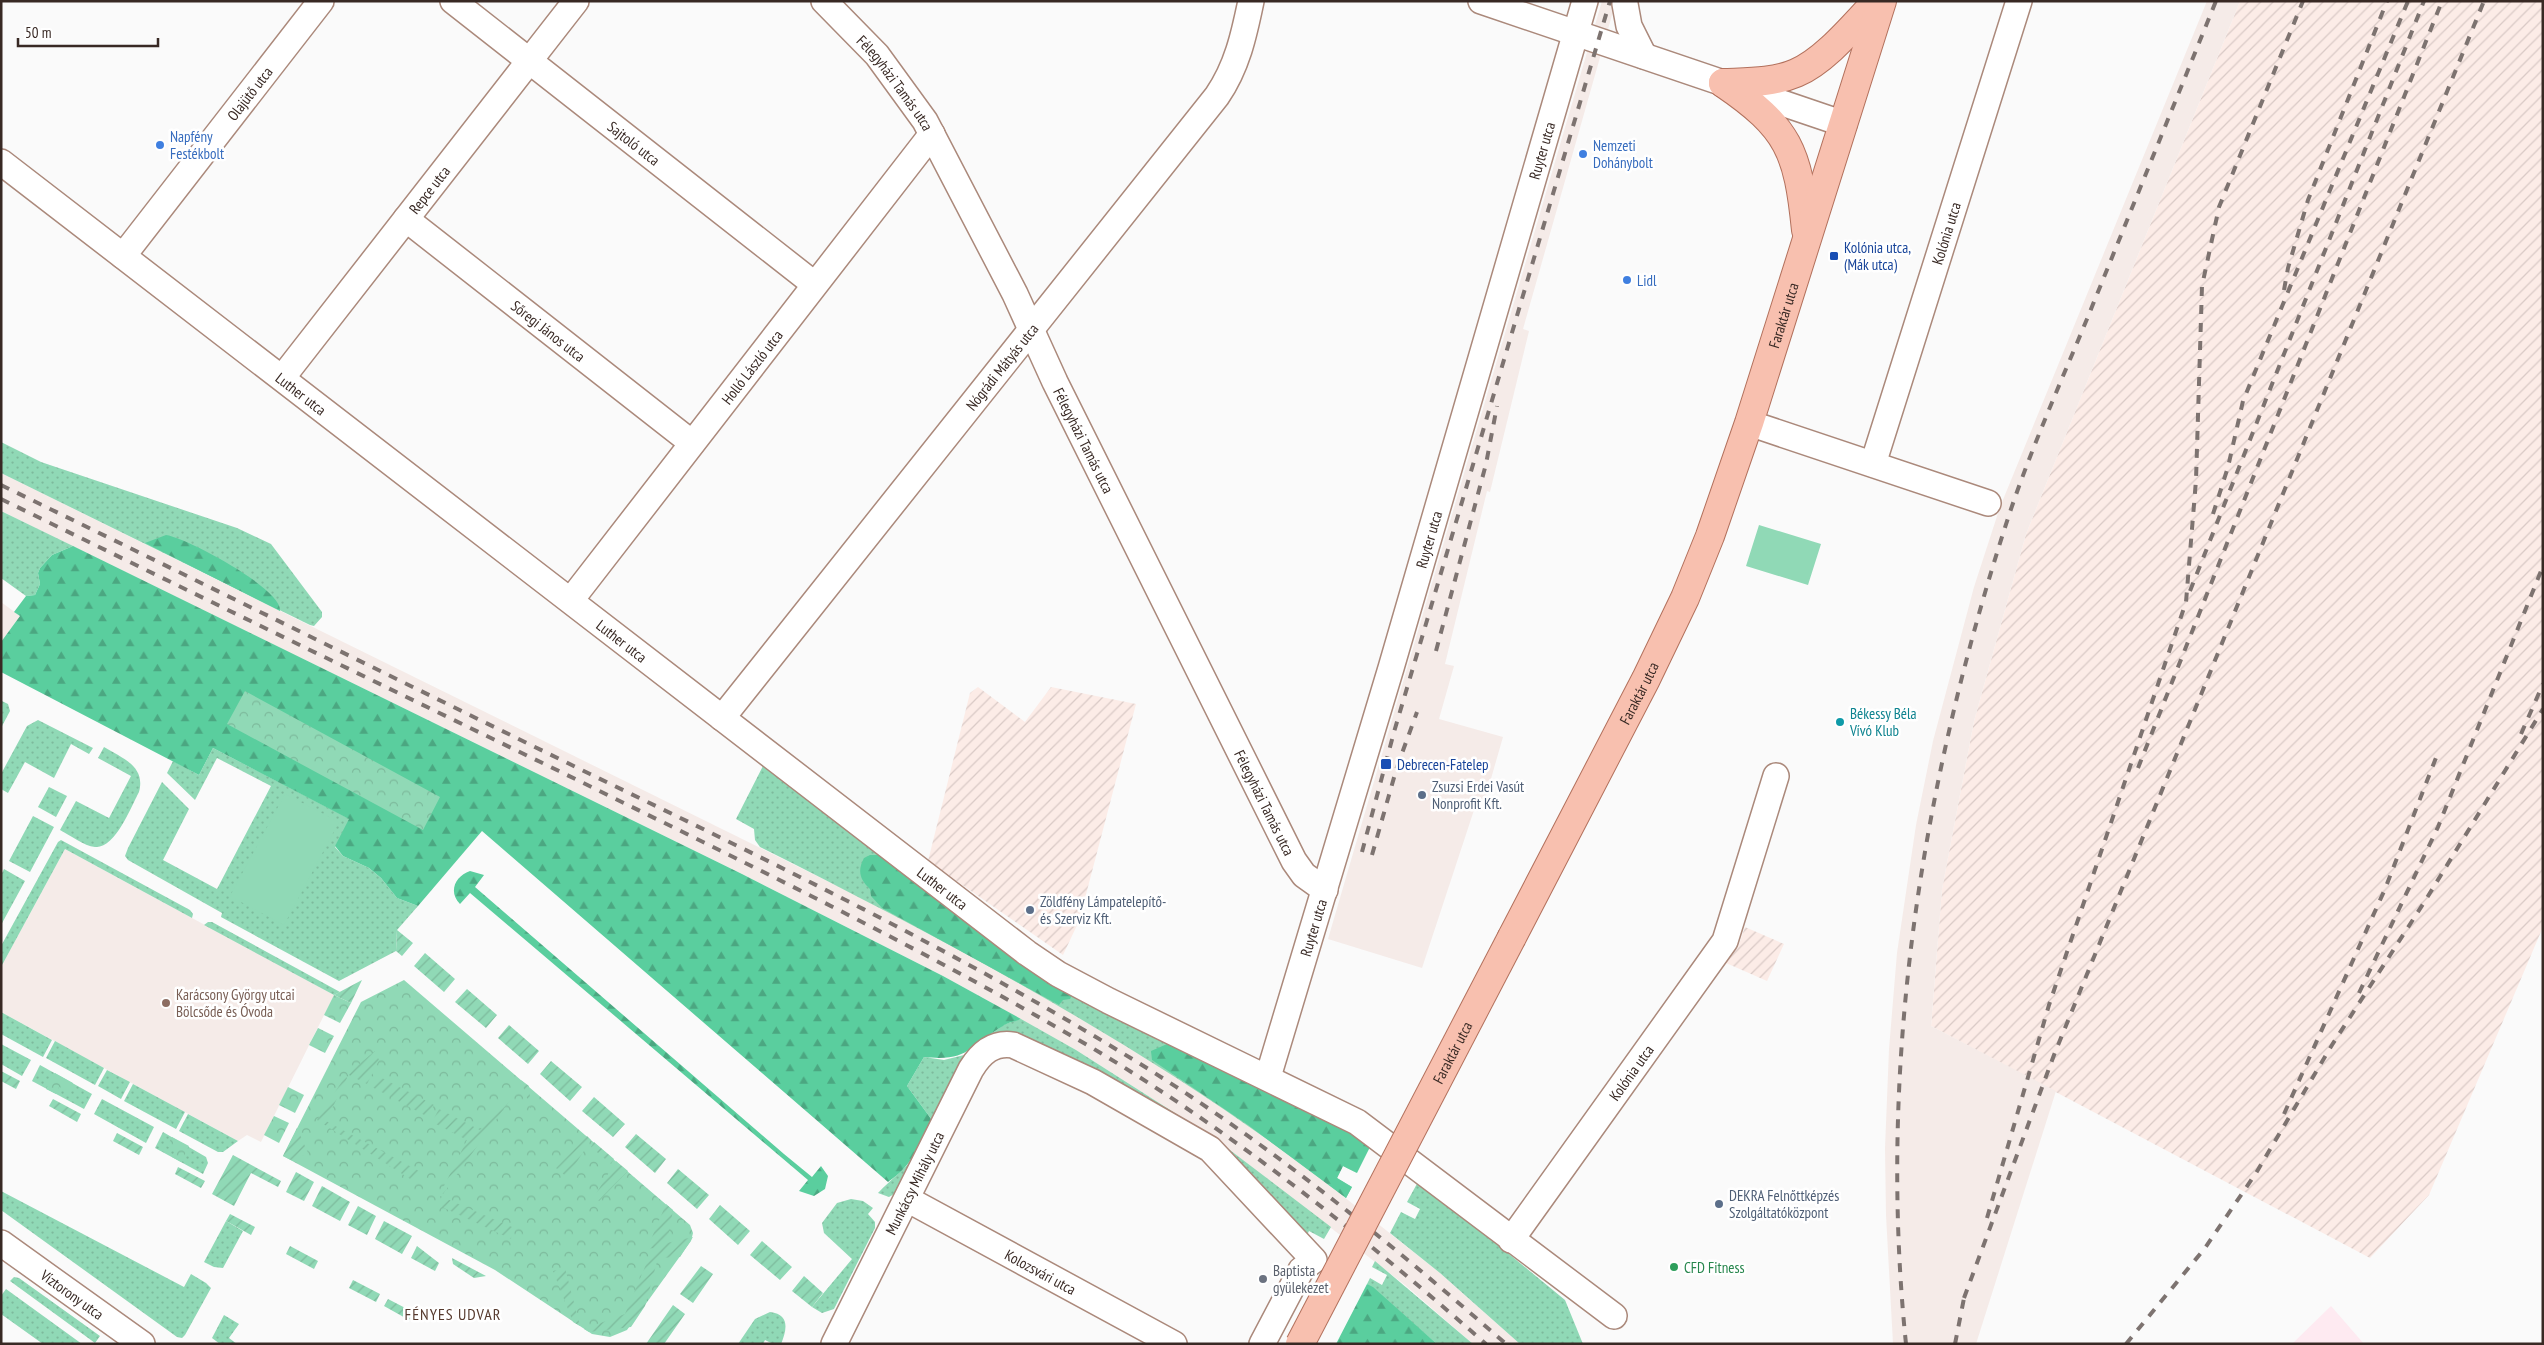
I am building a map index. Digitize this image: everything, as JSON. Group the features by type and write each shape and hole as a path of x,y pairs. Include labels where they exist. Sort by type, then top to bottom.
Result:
{"main road":[{"path":"1723,83 1771,80 1798,72 1836,42 1877,1"},
{"name":"Faraktár utca","path":"1300,1344 1646,679 1685,598 1734,469 1882,1"},
{"path":"1723,83 1760,109 1775,125 1786,142 1800,185 1807,239"}],"street":[{"name":"Olajütő utca","path":"123,256 322,1"},
{"name":"Sajtoló utca","path":"453,1 814,284"},
{"name":"Repce utca","path":"282,378 576,1"},
{"name":"Félegyházi Tamás utca","path":"824,1 877,55 908,95 932,134 1032,330 1060,391 1294,861 1304,874 1325,890"},
{"name":"Nógrádi Mátyás utca","path":"722,718 1223,88 1238,54 1251,1"},
{"path":"1481,1 1844,124"},
{"name":"Ruyter utca","path":"1268,1077 1325,890 1585,1"},
{"name":"Kolónia utca","path":"1873,464 2019,1"},
{"path":"1625,4 1629,26 1644,56"},
{"name":"Holló László utca","path":"571,600 932,134"},
{"name":"Luther utca","path":"1,162 571,600 948,894 1046,967 1142,1018 1268,1077 1357,1122 1511,1240"},
{"name":"Sőregi János utca","path":"406,219 692,444"},
{"path":"1749,423 1988,503"},
{"name":"Kolónia utca","path":"1511,1240 1725,941 1776,776"},
{"name":"Munkácsy Mihály utca","path":"834,1344 975,1062 986,1050 992,1047 1013,1045 1093,1082 1210,1150 1314,1260 1301,1270 1262,1344"},
{"name":"Kolozsvári utca","path":"907,1199 1174,1344"},
{"path":"1511,1240 1614,1316"},
{"name":"Víztorony utca","path":"1,1243 142,1344"}],"shaded area":[{"path":"1602,1 1616,1 1523,329 1529,331 1490,492 1487,491 1445,664 1454,666 1439,719 1503,737 1484,803 1476,804 1422,968 1328,939"},
{"path":"2207,1 2240,1 2026,534 1974,721 1942,889 1931,1026 2056,1091 1976,1344 1893,1344 1886,1215 1885,1148 1889,1049 1897,953 1916,825 1933,741 1974,587 2000,507"},
{"path":"2240,1 2543,1 2543,927 2429,1195 2370,1258 1931,1026 1942,889 1974,721 2026,534"},
{"path":"1,473 882,908 1078,1015 1152,1060 1248,1125 1319,1177 1440,1273 1520,1344 1473,1344 1405,1285 1214,1138 1076,1050 943,976 742,874 1,511"},
{"path":"1,602 20,616 1,642"},
{"path":"978,687 1025,722 1051,687 1136,704 1079,921 1063,955 928,861 970,693"},
{"name":"Karácsony György utcai Bölcsőde és Óvoda","path":"65,849 334,995 261,1142 247,1135 238,1141 1,1012 1,967"},
{"path":"1745,927 1784,944 1767,981 1726,963 1738,947"},
{"path":"2331,1306 2364,1344 2292,1344"}],"green space":[{"path":"1,442 41,462 237,528 271,544 322,612 322,617 314,626 310,625 1,473"},
{"path":"1,511 73,546 52,555 40,568 38,573 40,584 35,595 26,596 1,578"},
{"path":"1759,525 1821,544 1808,585 1746,566"},
{"path":"166,535 193,545 251,578 277,602 280,611 145,543"},
{"path":"73,546 742,874 943,976 1021,1019 1005,1025 960,1055 939,1058 924,1057 907,1086 932,1120 919,1147 909,1162 897,1176 888,1182 482,831 418,906 397,898 381,878 369,868 343,856 335,846 349,819 213,748 199,775 1,672 1,642 20,616 14,612 26,596 35,595 40,584 38,573 40,568 52,555"},
{"path":"245,691 440,797 423,830 227,724"},
{"path":"2,701 8,704 10,711 1,728"},
{"path":"38,720 93,748 89,754 71,744 54,778 25,762 8,793 1,789 1,774 27,726"},
{"path":"104,747 125,759 136,769 140,783 139,792 116,834 102,846 95,847 60,830 76,801 109,818 131,776 98,758"},
{"path":"213,748 350,819 335,847 343,856 369,868 381,878 397,898 418,906 397,930 396,951 339,981 221,917 222,913 128,860 125,856 128,848 162,782 189,809 163,860 217,889 271,786 217,758 195,800 167,773 173,761 199,775"},
{"path":"765,762 1175,1043 1357,1173 1343,1166 1337,1178 1352,1187 1346,1198 1277,1146 1206,1098 1062,1008 912,925 760,847 755,840 754,829 736,819"},
{"path":"49,787 67,796 56,817 38,807"},
{"path":"285,794 339,822 284,925 230,896"},
{"path":"33,816 54,827 30,872 9,861"},
{"path":"61,840 190,910 193,914 192,918 65,849 1,967 1,946 58,842"},
{"path":"870,855 884,855 1072,995 1070,999 1063,1000 1059,1005 882,908 871,896 870,889 862,879 860,871 864,858"},
{"path":"4,869 25,881 1,925 1,875"},
{"path":"470,871 484,875 475,887 784,1154 812,1177 821,1166 828,1176 825,1189 814,1196 799,1191 808,1180 470,893 460,904 454,894 455,885 460,877"},
{"path":"212,922 340,992 334,995 204,925"},
{"path":"397,930 413,943 402,956 396,951"},
{"path":"425,953 455,979 444,992 414,966"},
{"path":"362,980 351,1003 334,995"},
{"path":"404,980 690,1225 693,1233 691,1241 627,1330 610,1337 592,1334 495,1270 283,1156 361,1002"},
{"path":"467,989 497,1015 486,1028 455,1002"},
{"path":"334,995 351,1003 340,1023 324,1015"},
{"path":"1,1012 52,1040 43,1057 1,1034"},
{"path":"1021,1019 1076,1050 1214,1138 1331,1227 1324,1239 1309,1231 1304,1241 1214,1144 999,1033 991,1034 1005,1024"},
{"path":"509,1025 539,1051 528,1064 498,1038"},
{"path":"318,1028 334,1036 325,1053 309,1045"},
{"path":"55,1041 104,1068 95,1085 46,1058"},
{"path":"1,1044 31,1060 22,1076 1,1064"},
{"path":"1167,1044 1372,1143 1357,1173 1343,1166 1337,1178 1352,1187 1346,1198 1248,1125 1152,1060 1151,1051"},
{"path":"375,1051 379,1060 367,1084 347,1074"},
{"path":"964,1055 932,1120 907,1086 924,1057 944,1060"},
{"path":"551,1061 582,1087 570,1101 540,1074"},
{"path":"40,1065 92,1094 84,1109 32,1081"},
{"path":"107,1070 130,1082 121,1099 98,1086"},
{"path":"1,1071 20,1081 16,1089 1,1081"},
{"path":"55,1073 73,1083 68,1092 59,1087 56,1094 46,1089"},
{"path":"346,1075 347,1078 326,1121 419,1171 415,1182 317,1120"},
{"path":"378,1076 434,1105 428,1117 372,1087"},
{"path":"521,1080 529,1086 531,1110"},
{"path":"133,1084 185,1112 176,1129 124,1101"},
{"path":"288,1087 304,1095 295,1113 279,1105"},
{"path":"512,1091 513,1096 443,1194 441,1192 467,1140 432,1122 439,1109 480,1130"},
{"path":"594,1097 625,1124 613,1137 582,1111"},
{"path":"53,1099 81,1114 77,1122 49,1106"},
{"path":"102,1099 154,1127 146,1143 94,1114"},
{"path":"188,1114 238,1141 223,1152 218,1152 179,1131"},
{"path":"274,1116 289,1123 279,1143 264,1135"},
{"path":"297,1128 308,1153 293,1161 283,1156"},
{"path":"163,1132 206,1157 208,1163 203,1174 155,1148"},
{"path":"117,1133 143,1147 139,1155 113,1141"},
{"path":"636,1134 666,1159 655,1173 625,1147"},
{"path":"587,1136 591,1140 567,1177 556,1168"},
{"path":"172,1137 189,1146 181,1162 172,1157 175,1151 167,1146"},
{"path":"594,1142 614,1159 611,1164 591,1147"},
{"path":"233,1155 281,1181 278,1187 251,1173 234,1206 212,1194"},
{"path":"915,1155 896,1193 889,1197 878,1193 911,1161"},
{"path":"616,1161 628,1171 599,1201 594,1197"},
{"path":"178,1167 205,1181 201,1188 175,1174"},
{"path":"678,1169 709,1195 697,1209 667,1183"},
{"path":"296,1172 314,1182 304,1201 286,1192"},
{"path":"1419,1180 1565,1300 1583,1344 1520,1344 1440,1273 1390,1233 1401,1212 1415,1219 1420,1209 1407,1202"},
{"path":"322,1186 350,1202 340,1221 312,1206"},
{"path":"1,1191 184,1287 191,1274 206,1283 211,1288 185,1335 182,1338 177,1337 1,1210"},
{"path":"440,1196 512,1227 511,1239 442,1207"},
{"path":"851,1199 863,1201 873,1208 868,1214 875,1222 875,1228 834,1309 822,1313 812,1307 852,1259 824,1233 822,1223 837,1203"},
{"path":"666,1204 673,1210 667,1243 693,1237 680,1257 658,1258 645,1306 631,1327 589,1332 584,1329 625,1314 653,1248 647,1249"},
{"path":"720,1205 750,1231 738,1245 709,1219"},
{"path":"358,1206 376,1216 367,1235 348,1225"},
{"path":"230,1214 255,1227 251,1235 226,1221"},
{"path":"226,1221 243,1231 223,1268 214,1267 204,1262"},
{"path":"384,1221 412,1236 402,1254 375,1239"},
{"path":"762,1241 792,1267 780,1280 750,1255"},
{"path":"290,1246 318,1261 314,1269 286,1254"},
{"path":"417,1246 439,1263 435,1271 411,1258"},
{"path":"452,1258 486,1276 474,1278 453,1264"},
{"path":"1375,1261 1473,1344 1437,1344 1367,1284 1370,1278 1382,1285 1387,1275 1372,1267"},
{"path":"701,1266 713,1274 693,1303 680,1294"},
{"path":"565,1268 580,1326 573,1322 553,1271"},
{"path":"804,1276 823,1293 812,1307 792,1291"},
{"path":"14,1277 19,1278 100,1336 95,1343 10,1281"},
{"path":"353,1280 380,1294 376,1302 349,1288"},
{"path":"1367,1284 1373,1287 1437,1344 1336,1344"},
{"path":"6,1289 82,1344 43,1344 1,1314 1,1296"},
{"path":"388,1299 413,1312 409,1320 384,1306"},
{"path":"673,1305 685,1314 664,1344 646,1344"},
{"path":"770,1312 776,1313 784,1319 785,1333 781,1344 773,1344 765,1340 763,1344 738,1344 755,1319"},
{"path":"224,1315 239,1324 229,1338 237,1344 220,1344 212,1338"}],"railway":[{"path":"1362,852 1394,732 1610,1"},
{"path":"1906,1344 1899,1239 1898,1133 1903,1029 1914,924 1931,821 1952,718 1978,616 2018,490 2216,1"},
{"path":"1987,1218 2049,1005 2186,602 2196,480 2202,286 2219,207 2303,1"},
{"path":"2284,290 2288,268 2308,200 2387,1"},
{"path":"2213,514 2228,467 2243,401 2408,1"},
{"path":"2190,591 2424,1"},
{"path":"2138,768 2442,1"},
{"path":"1964,1298 2054,1055 2484,1"},
{"path":"1436,651 1486,464 1497,406"},
{"path":"1,485 793,874 927,942 1059,1015 1175,1086 1273,1155 1369,1228 1506,1344"},
{"path":"1,499 762,871 1029,1011 1146,1081 1247,1151 1345,1225 1486,1344"},
{"path":"2359,993 2438,827 2541,571"},
{"path":"2521,734 2543,684"},
{"path":"2126,1344 2205,1248 2256,1173 2332,1045 2425,901 2543,709"},
{"path":"1372,855 1397,767 1417,712"},
{"path":"2284,1114 2385,889 2439,750"},
{"path":"1955,1344 1965,1293"}],"place":[{"name":"Napfény Festékbolt","path":"160,145"},
{"name":"Nemzeti Dohánybolt","path":"1583,154"},
{"name":"Kolónia utca, (Mák utca)","path":"1834,256"},
{"name":"Lidl","path":"1627,280"},
{"name":"Békessy Béla Vívó Klub","path":"1840,722"},
{"name":"Debrecen-Fatelep","path":"1386,764"},
{"name":"Zsuzsi Erdei Vasút Nonprofit Kft.","path":"1422,795"},
{"name":"Zöldfény Lámpatelepítő- és Szerviz Kft.","path":"1030,910"},
{"name":"Karácsony György utcai Bölcsőde és Óvoda","path":"166,1003"},
{"name":"DEKRA Felnőttképzés Szolgáltatóközpont","path":"1719,1204"},
{"name":"CFD Fitness","path":"1674,1267"},
{"name":"Baptista gyülekezet","path":"1263,1279"}],"district":[{"name":"FÉNYES UDVAR","path":"453,1314"}]}
